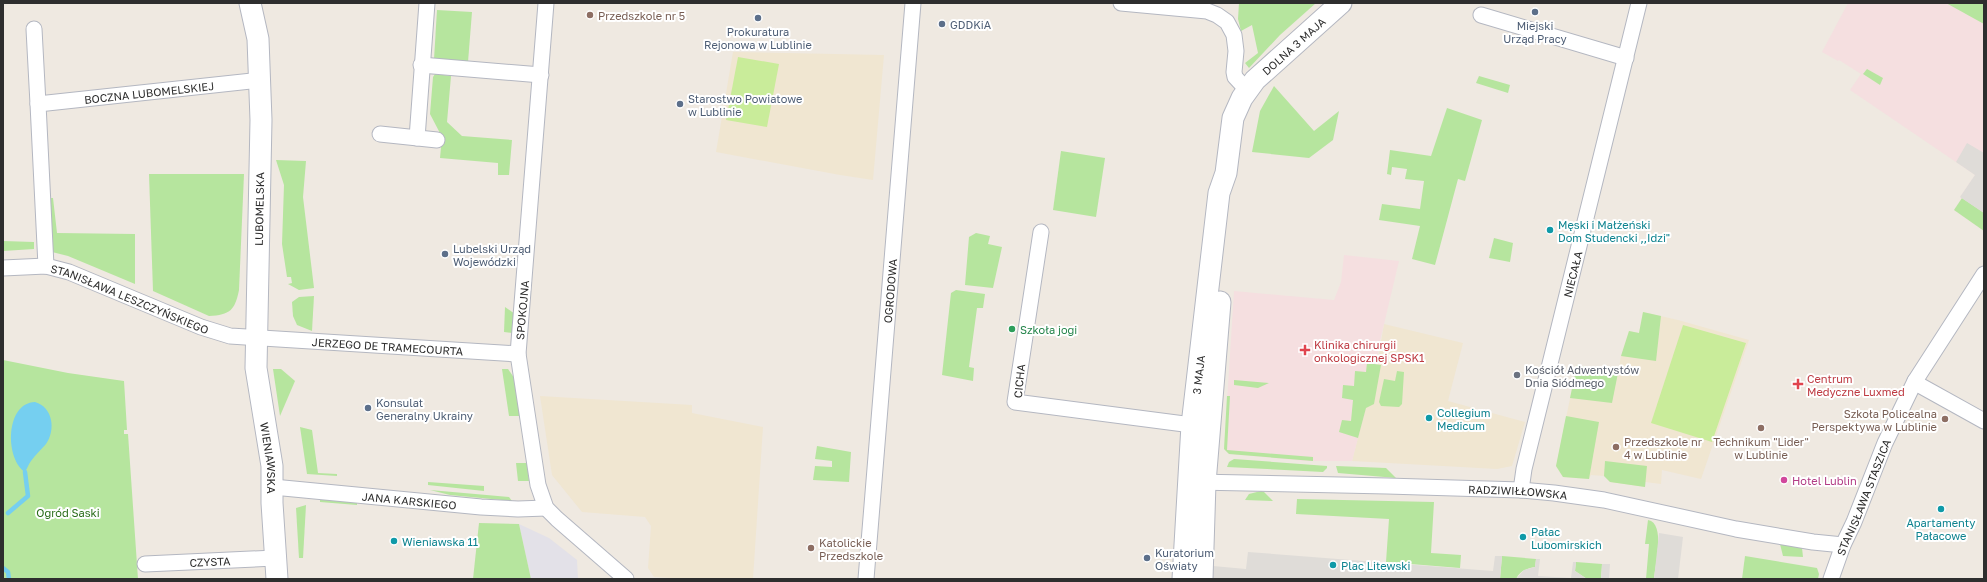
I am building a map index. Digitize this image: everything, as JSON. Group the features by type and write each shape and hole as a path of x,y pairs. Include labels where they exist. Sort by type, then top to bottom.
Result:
{"street":[{"name":"LUBOMELSKA","path":"240,3 260,80"},
{"name":"LUBOMELSKA","path":"250,3 258,40 261,120 256,337"},
{"path":"417,138 427,3"},
{"name":"SPOKOJNA","path":"546,3 518,354 535,470 540,493 546,508 556,519 626,579"},
{"name":"OGRODOWA","path":"866,579 896,194 913,3"},
{"path":"1121,3 1207,12 1222,18 1231,29 1236,42 1235,77 1247,90"},
{"name":"DOLNA 3 MAJA","path":"1247,90 1296,42 1341,3"},
{"name":"NIECAŁA","path":"1521,490 1524,469 1639,3"},
{"path":"1481,15 1626,58"},
{"path":"34,29 46,266"},
{"path":"422,65 541,75"},
{"name":"BOCZNA LUBOMELSKIEJ","path":"38,104 260,80"},
{"name":"3 MAJA","path":"1183,579 1196,482 1227,200 1226,173 1235,111 1247,90"},
{"path":"380,134 437,140"},
{"name":"3 MAJA","path":"1202,579 1192,425 1219,192 1226,173"},
{"name":"CICHA","path":"1041,232 1015,402 1192,425"},
{"name":"STANISŁAWA LESZCZYŃSKIEGO","path":"3,268 46,266 83,277 211,330 236,337 256,337"},
{"name":"STANISŁAWA STASZICA","path":"1831,579 1843,545 1854,522 1885,443 1915,381 1984,274"},
{"name":"JERZEGO DE TRAMECOURTA","path":"256,337 518,354"},
{"name":"WIENIAWSKA","path":"256,337 256,375 272,466 277,579"},
{"path":"1915,381 1921,386 1984,421"},
{"name":"RADZIWIŁŁOWSKA","path":"1196,482 1521,490 1604,500 1736,529 1813,542 1843,545"},
{"name":"JANA KARSKIEGO","path":"273,487 480,507 518,509 546,508"},
{"name":"CZYSTA","path":"145,564 275,558"}],"shaded area":[{"path":"1848,3 1984,3 1984,231 1954,210 1962,198 1960,197 1975,175 1850,90 1861,74 1839,60 1838,61 1822,52"},
{"path":"733,52 884,55 873,180 716,152"},
{"path":"1967,143 1984,153 1984,213 1960,197 1975,175 1956,162"},
{"name":"Klinika chirurgii onkologicznej SPSK1","path":"1344,255 1399,261 1380,341 1375,373 1352,461 1304,461 1229,454 1224,449 1234,291 1334,300 1341,282"},
{"path":"1643,312 1678,320 1749,340 1701,479 1662,470 1661,484 1645,482 1645,487 1610,482 1604,476 1591,475 1589,479 1563,477 1556,466 1577,365 1618,373 1621,356 1629,331 1639,333"},
{"path":"1384,324 1463,343 1448,401 1525,422 1512,466 1497,469 1352,461 1378,359"},
{"path":"540,396 692,405 692,413 763,427 753,579 688,579 654,577 648,568 651,526 645,517 582,512 552,475"},
{"path":"519,524 549,538 577,560 578,579 531,579"},
{"path":"1659,533 1683,537 1678,579 1654,579"},
{"name":"Plac Litewski","path":"1248,552 1493,571 1495,556 1502,556 1500,579 1212,579 1213,566 1246,569"},
{"path":"1536,559 1540,559 1538,576 1571,578 1573,562 1576,562 1575,571 1587,579 1516,579 1524,570 1535,567"},
{"path":"1602,564 1610,564 1609,579 1601,579"}],"green space":[{"path":"1239,3 1316,3 1280,35 1249,68 1245,63 1258,53 1252,25 1241,31 1238,19"},
{"path":"1946,3 1984,3 1984,24"},
{"path":"437,10 472,12 468,62 434,59"},
{"path":"738,57 779,64 767,127 726,120"},
{"path":"1867,69 1883,78 1880,85 1863,74"},
{"path":"435,74 451,76 447,122 462,136 512,140 509,175 498,175 498,163 440,158 442,137 430,114 433,77"},
{"path":"1479,76 1510,85 1508,93 1476,83"},
{"path":"1274,86 1314,131 1339,111 1333,140 1309,158 1252,152 1260,111"},
{"path":"1447,108 1482,120 1465,181 1458,179 1435,265 1412,259 1420,226 1379,220 1382,204 1420,209 1424,181 1405,179 1407,169 1392,167 1391,175 1387,174 1390,150 1431,156"},
{"path":"1061,151 1105,158 1096,217 1053,210"},
{"path":"276,160 306,161 303,197 314,288 299,290 288,284 292,283 291,277 287,277 282,244 284,185"},
{"path":"149,174 244,174 239,290 236,302 227,313 209,316 153,291"},
{"path":"47,198 53,198 57,233 135,234 135,284 68,256 52,252"},
{"path":"1962,198 1984,213 1984,231 1954,210"},
{"path":"976,233 990,236 988,244 1002,247 993,288 965,285 969,237"},
{"path":"1494,238 1513,243 1510,262 1489,258"},
{"path":"3,241 34,242 34,249 3,251"},
{"path":"956,290 985,294 983,308 977,308 969,367 974,368 973,381 942,375 951,293"},
{"path":"314,296 312,331 297,325 293,316 292,302 299,297"},
{"path":"505,307 515,314 513,333 504,332"},
{"path":"1643,312 1661,316 1656,361 1621,356 1629,331 1639,333"},
{"path":"1683,325 1746,343 1712,442 1651,423"},
{"name":"Ogród Saski","path":"3,360 68,373 124,381 127,430 124,430 124,434 128,434 138,579 3,579"},
{"path":"1367,363 1381,365 1374,404 1366,408 1358,438 1339,432 1342,420 1351,421 1353,400 1342,398 1343,385 1354,386 1355,371 1366,372"},
{"path":"1577,365 1618,373 1612,403 1570,398"},
{"path":"273,369 281,369 295,381 280,416"},
{"path":"502,369 508,369 515,379 520,416 509,416"},
{"path":"1397,371 1404,372 1402,404 1399,407 1381,406 1379,402 1384,379 1395,381"},
{"path":"1234,380 1269,383 1258,388 1234,385"},
{"path":"1227,396 1230,396 1227,450 1313,457 1313,461 1229,454 1224,449"},
{"path":"1566,416 1599,422 1589,479 1563,477 1556,466"},
{"path":"300,427 312,430 318,473 337,474 337,476 307,474"},
{"path":"817,446 851,452 849,482 813,480 815,466 832,467 832,461 815,459"},
{"path":"1234,459 1327,466 1327,468 1323,472 1227,467 1229,462"},
{"path":"1605,461 1647,466 1645,487 1610,482 1604,476"},
{"path":"516,463 527,463 529,481 518,481"},
{"path":"1336,466 1386,468 1396,478 1338,473"},
{"path":"428,482 484,486 484,491 428,485"},
{"path":"430,490 509,497 512,501 450,495"},
{"path":"1261,491 1273,501 1245,500 1249,494"},
{"path":"320,497 357,501 357,505 320,502"},
{"path":"1297,499 1434,502 1431,553 1461,555 1460,568 1386,562 1389,519 1296,514"},
{"path":"306,505 303,558 299,558 296,508"},
{"path":"1648,520 1653,523 1657,529 1658,537 1654,579 1646,579 1649,544 1645,544"},
{"path":"479,523 519,524 531,579 473,579"},
{"path":"1780,544 1802,548 1803,557 1783,556"},
{"path":"1502,556 1536,559 1535,567 1524,570 1516,579 1500,579"},
{"path":"1745,556 1817,568 1819,574 1818,579 1742,579"},
{"path":"1576,562 1602,564 1601,579 1587,579 1575,571"}],"water":[{"path":"35,402 46,409 52,426 46,444 29,464 25,472 18,465 14,456 11,444 11,432 13,421 18,412 25,405"}],"waterway":[{"path":"8,513 28,496 25,472"},
{"path":"3,568 8,572 9,579"}],"place":[{"name":"Miejski Urząd Pracy","path":"1535,12"},
{"name":"Przedszkole nr 5","path":"590,15"},
{"name":"Prokuratura Rejonowa w Lublinie","path":"758,18"},
{"name":"GDDKiA","path":"942,24"},
{"name":"Starostwo Powiatowe w Lublinie","path":"680,104"},
{"name":"Męski i Małżeński Dom Studencki ,,Idzi\"","path":"1550,230"},
{"name":"Lubelski Urząd Wojewódzki","path":"445,254"},
{"name":"Szkoła jogi","path":"1012,329"},
{"name":"Klinika chirurgii onkologicznej SPSK1","path":"1305,350"},
{"name":"Kościół Adwentystów Dnia Siódmego","path":"1517,375"},
{"name":"Centrum Medyczne Luxmed","path":"1798,384"},
{"name":"Konsulat Generalny Ukrainy","path":"368,408"},
{"name":"Collegium Medicum","path":"1429,418"},
{"name":"Szkoła Policealna Perspektywa w Lublinie","path":"1945,419"},
{"name":"Technikum \"Lider\" w Lublinie","path":"1761,428"},
{"name":"Przedszkole nr 4 w Lublinie","path":"1616,447"},
{"name":"Hotel Lublin","path":"1784,480"},
{"name":"Apartamenty Pałacowe","path":"1941,509"},
{"name":"Pałac Lubomirskich","path":"1523,537"},
{"name":"Wieniawska 11","path":"394,541"},
{"name":"Katolickie Przedszkole","path":"811,548"},
{"name":"Kuratorium Oświaty","path":"1147,558"},
{"name":"Plac Litewski","path":"1333,565"}]}
